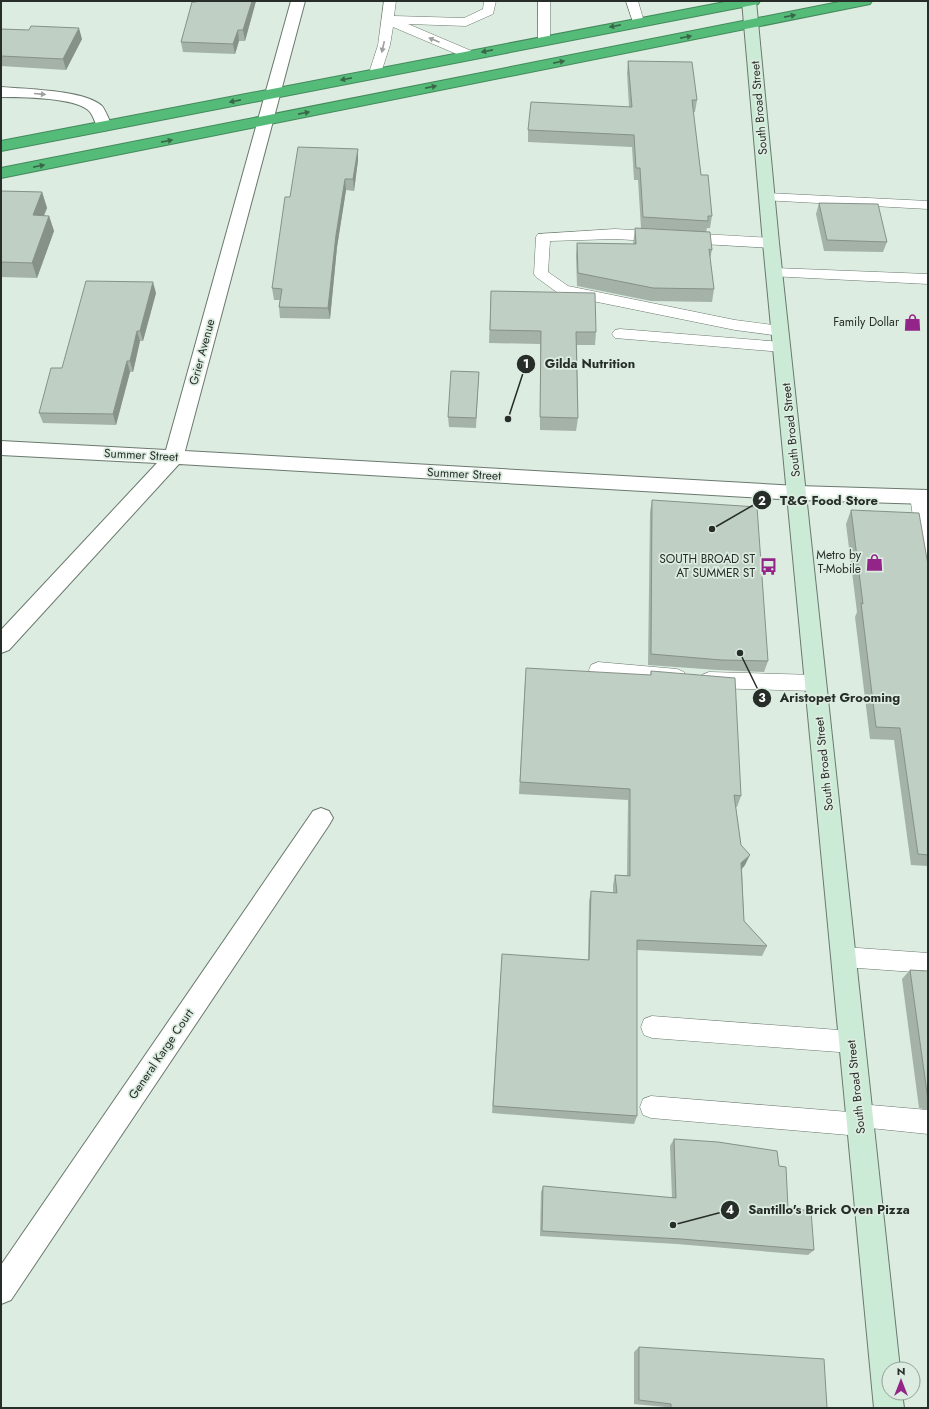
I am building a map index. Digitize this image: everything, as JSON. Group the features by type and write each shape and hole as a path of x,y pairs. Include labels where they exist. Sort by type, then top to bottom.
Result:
{"highway":[{"path":"1,146 751,1"},
{"path":"1,173 865,1"}],"street":[{"name":"Grier Avenue","path":"1,644 174,457 298,1"},
{"name":"South Broad Street","path":"751,1 771,243 798,493 888,1408"},
{"path":"1,92 62,96 77,100 96,109 104,126"},
{"name":"Summer Street","path":"1,448 798,493 923,496"},
{"name":"General Karge Court","path":"1,1290 321,818"}],"lane":[{"path":"375,73 384,45 390,1"},
{"path":"387,20 466,22 489,11 490,1"},
{"path":"544,1 544,40"},
{"path":"632,1 638,22"},
{"path":"387,20 470,55"},
{"path":"767,197 928,204"},
{"path":"771,243 615,234 543,236 541,274 563,290 735,325 781,339"},
{"path":"775,273 928,279"},
{"path":"620,334 781,339"},
{"path":"923,496 928,558"},
{"path":"598,670 718,680 816,683"},
{"path":"844,957 928,962"},
{"path":"652,1027 852,1042"},
{"path":"651,1107 860,1120 928,1122"}],"building":[{"path":"252,1 243,30 238,30 233,44 181,42 192,2"},
{"path":"31,26 79,28 63,59 1,56 1,29 29,30"},
{"path":"628,61 692,62 697,100 692,100 701,175 708,175 712,216 708,216 708,221 643,217 640,168 636,168 634,135 528,130 531,102 632,107"},
{"path":"298,147 358,149 353,179 345,179 336,235 328,308 279,307 282,289 272,288 285,197 290,197"},
{"path":"1,191 42,192 33,215 49,216 32,263 1,262"},
{"path":"819,203 878,204 887,242 827,240"},
{"path":"635,228 710,232 712,250 709,249 714,289 653,288 578,273 577,243 636,244"},
{"path":"86,281 153,282 140,331 137,331 130,361 127,361 113,414 39,413 51,368 62,368"},
{"path":"491,291 595,293 596,332 576,332 578,418 540,417 541,331 490,330"},
{"path":"451,371 479,372 476,418 448,417"},
{"path":"652,500 757,507 768,661 721,660 651,654"},
{"path":"851,510 919,513 928,565 928,855 918,854 900,728 876,727"},
{"path":"526,668 651,675 651,671 735,678 741,796 734,795 741,845 750,855 741,863 744,921 767,946 637,940 637,1116 493,1106 502,954 589,960 591,891 617,893 615,875 630,876 630,789 520,782"},
{"path":"910,970 928,971 928,1100"},
{"path":"674,1139 718,1142 777,1151 779,1166 786,1167 788,1208 811,1211 814,1250 681,1239 542,1231 543,1186 676,1198"},
{"path":"639,1347 824,1359 827,1408 671,1408 671,1404 639,1400"}],"place":[{"name":"Family Dollar","path":"912,322"},
{"name":"Gilda Nutrition","path":"508,419"},
{"name":"T&G Food Store","path":"712,529"},
{"name":"Metro by T-Mobile","path":"874,562"},
{"name":"SOUTH BROAD ST AT SUMMER ST","path":"768,566"},
{"name":"Aristopet Grooming","path":"740,653"},
{"name":"Santillo's Brick Oven Pizza","path":"673,1225"}]}
